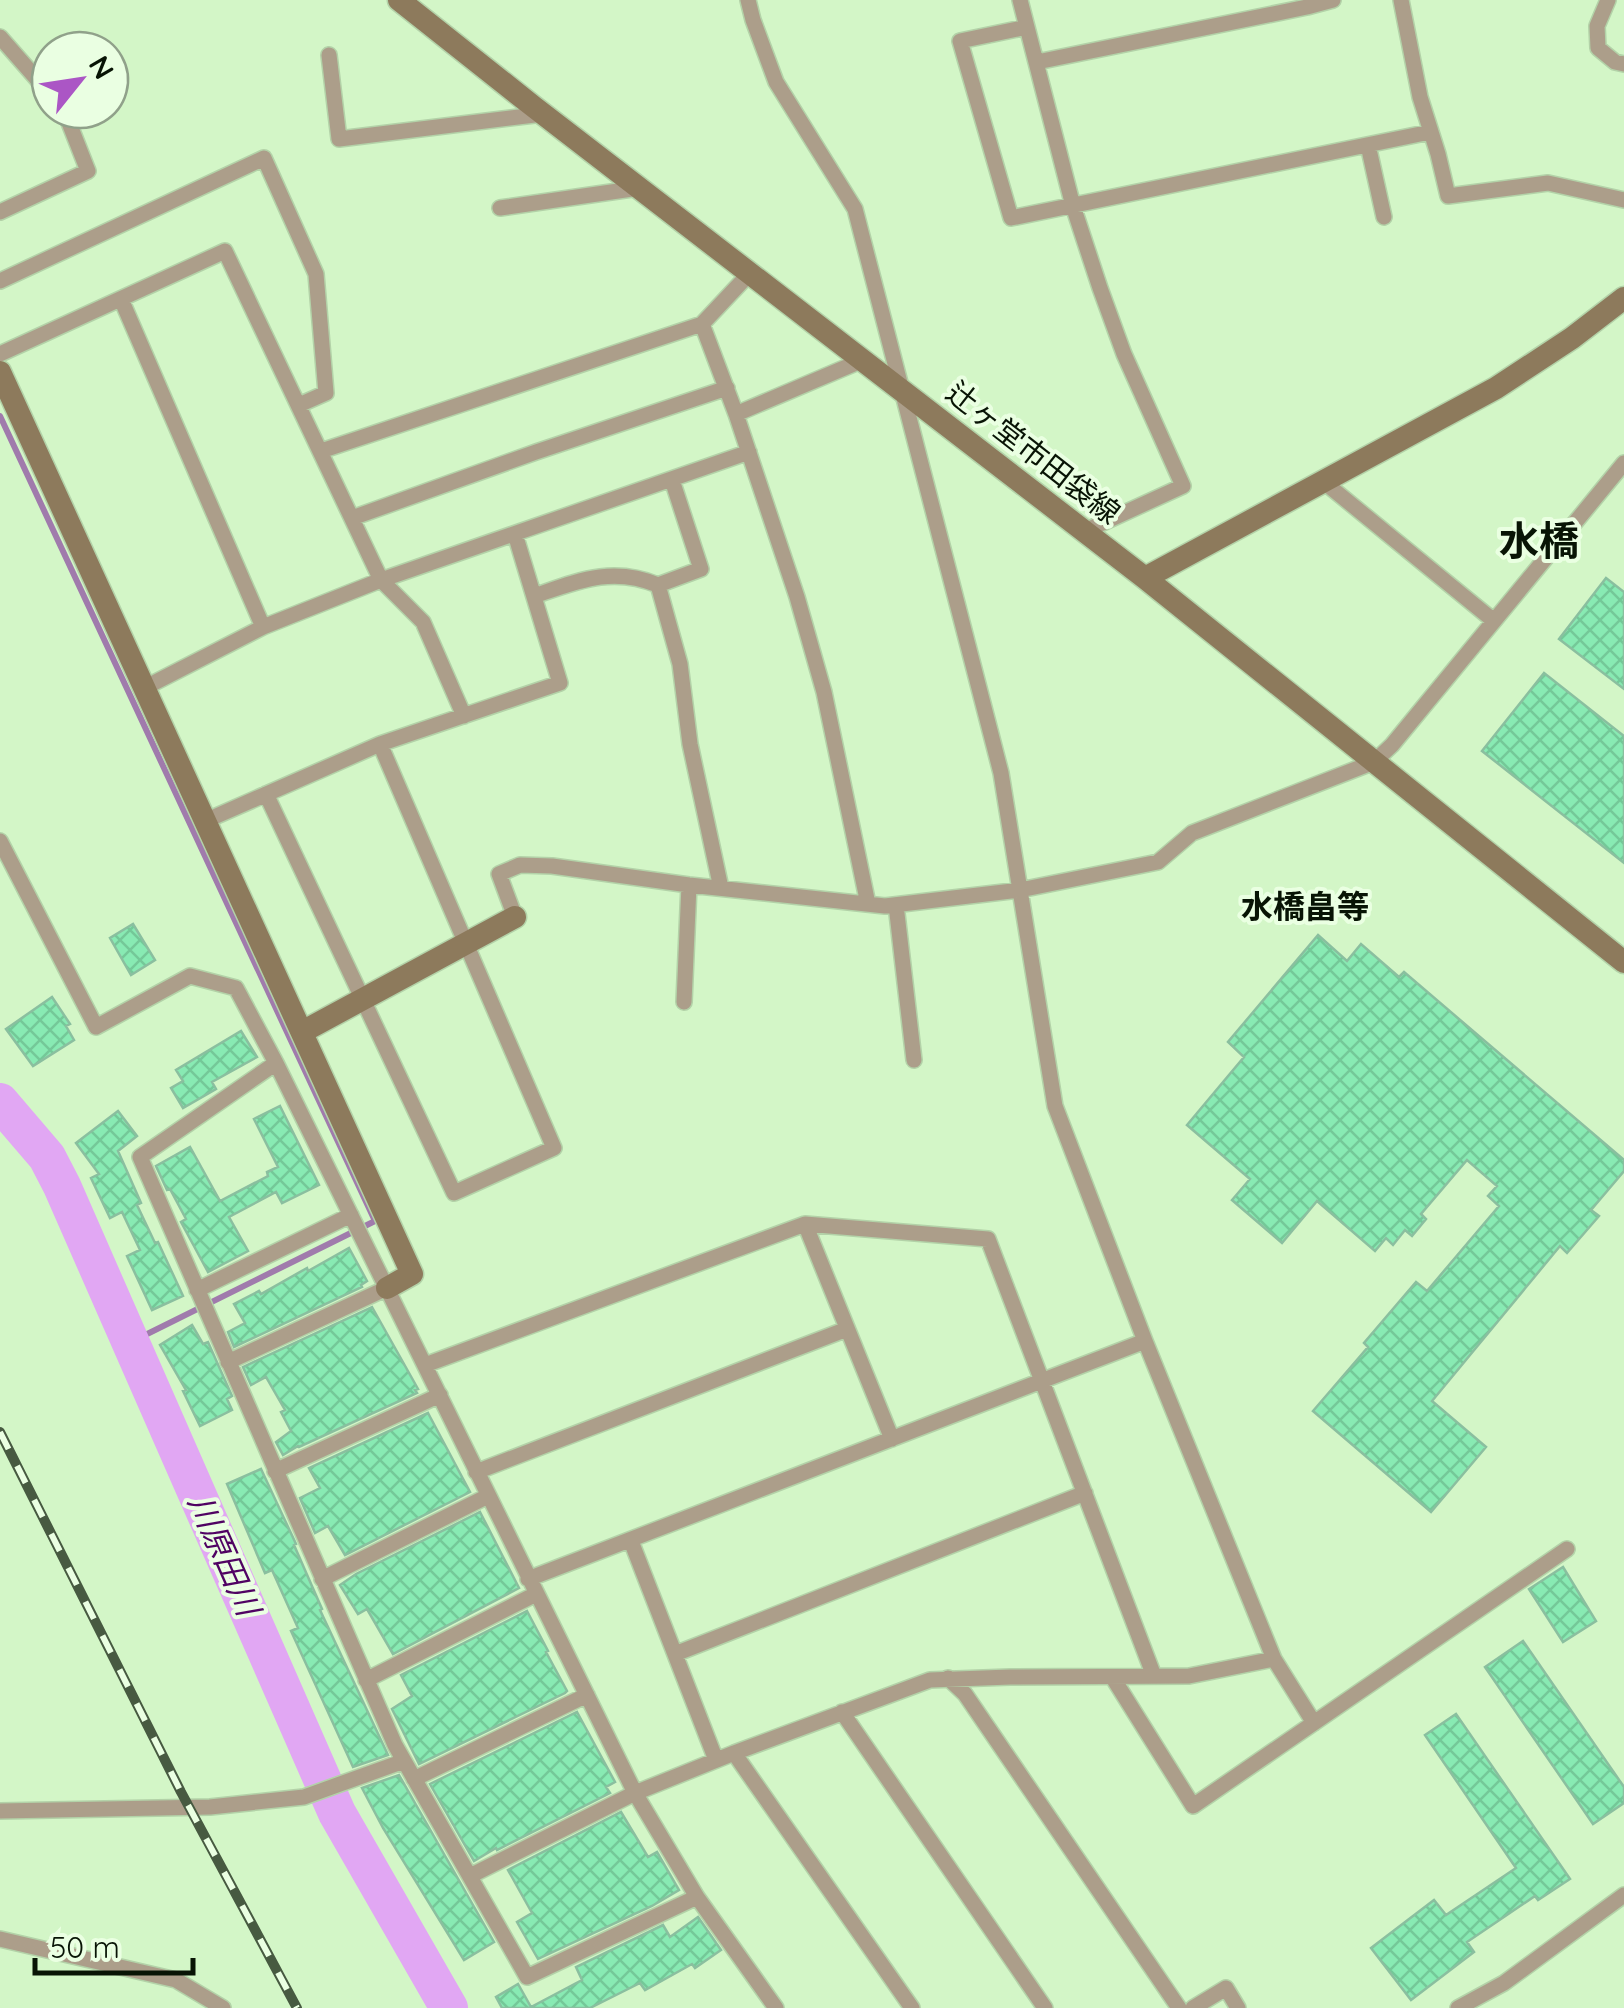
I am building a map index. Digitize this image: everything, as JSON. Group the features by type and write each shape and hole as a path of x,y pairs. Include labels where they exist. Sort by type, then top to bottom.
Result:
{"street":[{"name":"辻ヶ堂市田袋線","path":"399,0 1146,578 1624,962"},
{"path":"748,0 776,82 855,209 1001,773 1055,1106 1274,1659 1314,1723"},
{"path":"1020,0 1073,206 1124,354 1184,486 1085,531"},
{"path":"1037,62 1333,0"},
{"path":"1400,0 1420,97 1448,196 1548,183 1624,200"},
{"path":"1608,0 1598,26 1598,48 1615,62 1624,64"},
{"path":"1027,27 960,42 1011,218 1430,132"},
{"path":"0,38 30,72"},
{"path":"328,56 340,138 543,114"},
{"path":"0,212 88,171 72,130"},
{"path":"1368,145 1384,217"},
{"path":"0,282 264,158 316,274 326,393 299,406"},
{"path":"500,208 639,188"},
{"path":"0,354 226,251 381,580 423,622 464,716"},
{"path":"320,451 702,324 750,273"},
{"path":"1146,578 1496,388 1624,298"},
{"path":"120,299 264,627"},
{"path":"702,324 798,597 824,692 868,904"},
{"path":"736,414 863,360"},
{"path":"0,372 412,1274 228,1362"},
{"path":"352,518 727,388"},
{"path":"144,688 264,627 381,580 749,452"},
{"path":"302,1032 515,917 499,874 520,864 896,905 1020,890 1158,862 1192,833 1374,762 1624,463"},
{"path":"534,596 594,576 640,578 658,585 701,569 672,480"},
{"path":"1324,482 1494,621"},
{"path":"205,821 380,744 560,683 516,534"},
{"path":"658,585 680,664 690,744 721,888"},
{"path":"266,794 454,1192 554,1148 380,744"},
{"path":"0,841 96,1027 190,976 236,988 636,1793 697,1897 776,2008"},
{"path":"684,1002 689,885"},
{"path":"896,905 914,1060"},
{"path":"276,1063 140,1157 404,1761 528,1977 697,1897"},
{"path":"197,1290 350,1215"},
{"path":"426,1366 805,1224 988,1239 1154,1676"},
{"path":"805,1224 892,1440"},
{"path":"476,1472 847,1329"},
{"path":"366,1680 532,1586 631,1541 1145,1341"},
{"path":"275,1471 440,1395"},
{"path":"675,1654 1085,1493"},
{"path":"322,1579 488,1496"},
{"path":"631,1541 716,1760"},
{"path":"1113,1678 1193,1806 1568,1549"},
{"path":"470,1876 636,1793 930,1680 1189,1676 1274,1659"},
{"path":"948,1678 965,1694 1179,2008"},
{"path":"414,1778 587,1695"},
{"path":"842,1712 1045,2008"},
{"path":"734,1753 912,2008"},
{"path":"0,1811 210,1807 304,1797 404,1761"},
{"path":"1458,2008 1504,1983 1624,1895"},
{"path":"0,1939 176,1980 223,2008"},
{"path":"1193,2008 1226,1988 1238,2008"}],"building":[{"path":"1606,578 1624,592 1624,689 1559,639"},
{"path":"1544,673 1624,736 1624,863 1482,751"},
{"path":"133,924 155,960 131,975 110,938"},
{"path":"1318,935 1347,961 1361,944 1399,977 1404,972 1624,1160 1624,1171 1591,1210 1599,1216 1567,1253 1560,1246 1432,1401 1486,1447 1431,1512 1313,1411 1368,1347 1364,1343 1416,1282 1427,1291 1499,1206 1488,1196 1497,1186 1467,1160 1421,1214 1426,1219 1412,1236 1405,1230 1393,1245 1386,1238 1375,1251 1317,1201 1282,1243 1232,1200 1250,1179 1187,1125 1244,1057 1228,1042"},
{"path":"52,997 70,1024 66,1026 74,1040 33,1066 6,1029"},
{"path":"241,1031 257,1057 212,1082 216,1089 183,1108 171,1088 183,1081 176,1070"},
{"path":"280,1106 319,1185 282,1203 276,1192 229,1217 248,1251 208,1272 181,1222 186,1219 156,1166 190,1147 220,1201 278,1167 254,1119"},
{"path":"118,1111 137,1136 118,1151 141,1203 137,1205 183,1296 152,1310 127,1256 140,1250 122,1212 110,1218 91,1178 99,1174 76,1143"},
{"path":"349,1248 367,1281 362,1287 234,1347 228,1332 245,1323 234,1304"},
{"path":"372,1307 417,1393 283,1455 276,1442 291,1431 281,1412 285,1410 266,1377 251,1385 243,1367"},
{"path":"192,1325 203,1344 208,1342 232,1396 227,1399 232,1410 200,1426 183,1391 186,1390 160,1345"},
{"path":"428,1413 470,1492 345,1555 328,1526 315,1533 300,1498 320,1488 309,1468"},
{"path":"261,1469 296,1544 320,1610 388,1755 353,1767 291,1631 298,1628 272,1570 265,1573 227,1484"},
{"path":"480,1512 519,1588 393,1654 367,1609 358,1614 340,1585"},
{"path":"1563,1567 1596,1621 1563,1642 1529,1589"},
{"path":"527,1611 567,1691 419,1764 392,1709 412,1696 401,1675"},
{"path":"1523,1641 1624,1787 1624,1803 1593,1824 1485,1667"},
{"path":"577,1712 615,1782 606,1787 610,1793 474,1861 430,1784"},
{"path":"1456,1714 1570,1879 1538,1900 1535,1896 1467,1942 1474,1952 1411,2000 1371,1948 1434,1900 1446,1915 1516,1868 1425,1735"},
{"path":"399,1775 494,1942 464,1960 362,1788"},
{"path":"621,1812 648,1857 657,1852 679,1890 538,1959 517,1922 532,1913 508,1870"},
{"path":"698,1917 721,1950 695,1968 692,1964 645,1990 640,1983 590,2008 502,2008 496,1997 518,1984 531,2007 582,1980 576,1967 663,1925 670,1937"}],"waterway":[{"path":"0,416 375,1221 129,1343"},
{"name":"川原田川","path":"0,1102 47,1157 62,1186 337,1813 449,2008"}],"railway":[{"path":"0,1432 181,1792 297,2008"}],"district":[{"name":"水橋","path":"1539,541"},
{"name":"水橋畠等","path":"1305,907"}]}
